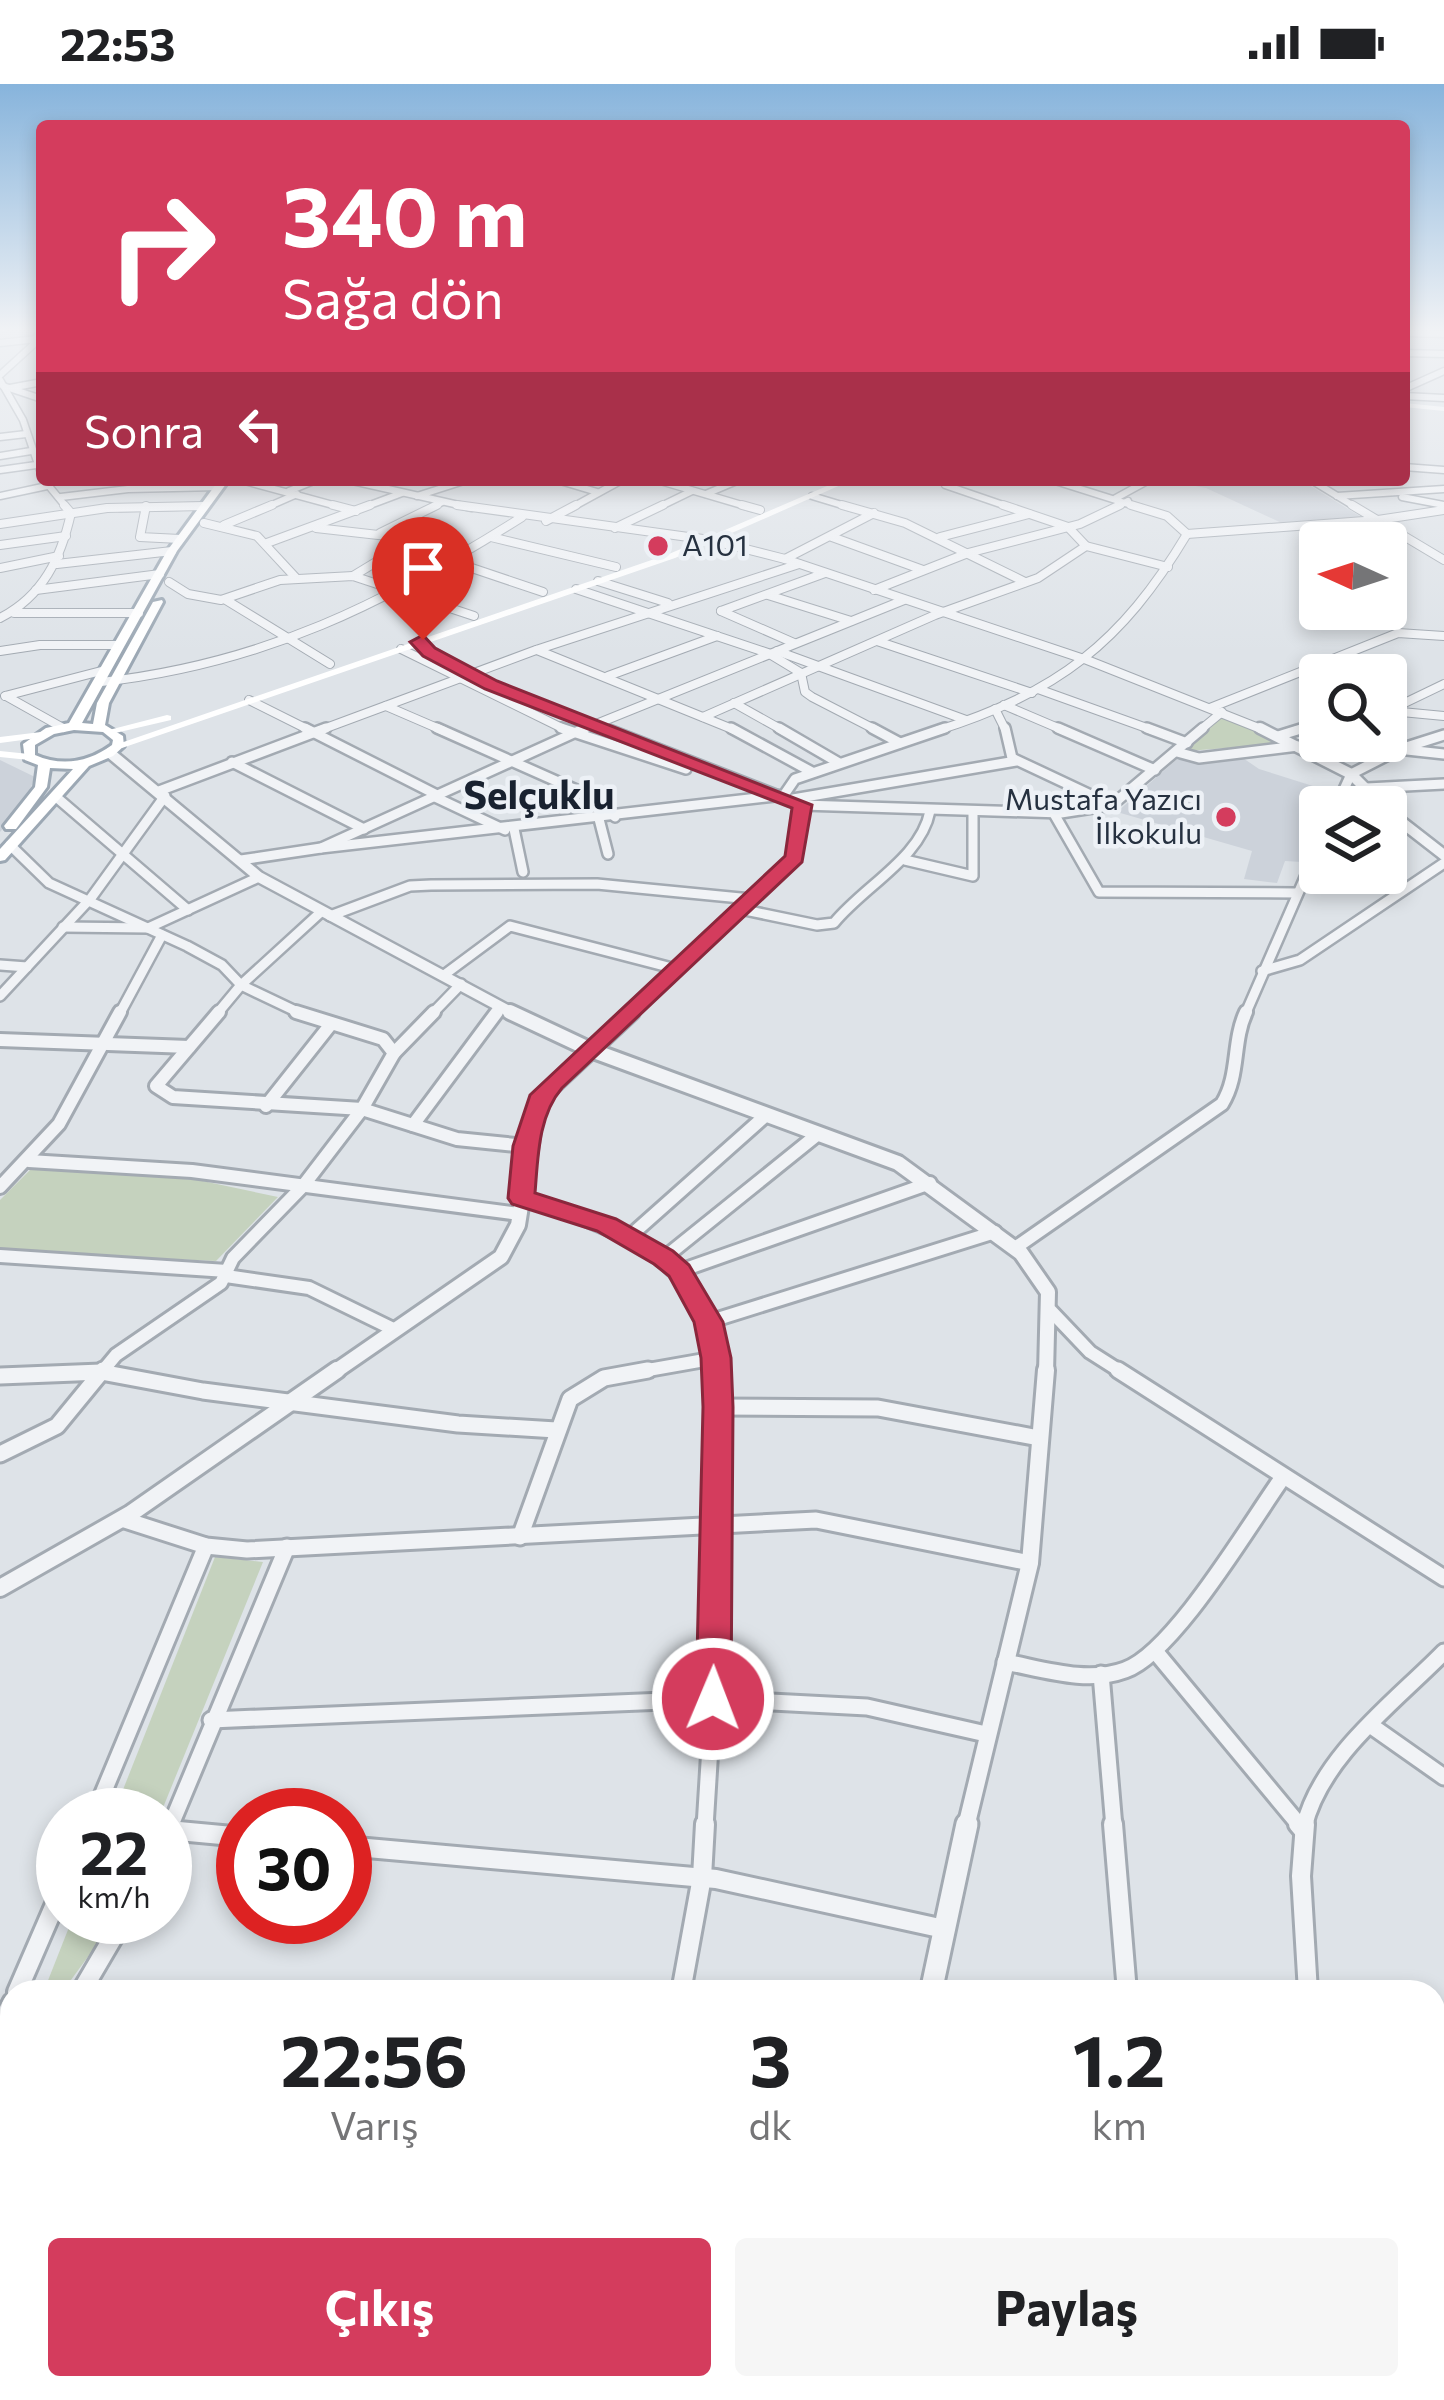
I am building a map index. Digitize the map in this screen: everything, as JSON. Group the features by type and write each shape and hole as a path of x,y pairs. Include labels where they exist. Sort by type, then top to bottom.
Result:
{"main road":[{"path":"69,727 139,613 233,486"},
{"path":"0,740 69,727 105,729 167,718 616,567 814,486"},
{"path":"0,754 44,764 85,763 249,700 710,540 834,486"},
{"path":"105,729 103,703 168,572 172,551 216,488"},
{"path":"105,729 119,739 114,750"},
{"path":"28,757 29,744 41,735"},
{"path":"3,847 85,763"},
{"path":"3,847 41,787 44,764"}],"street":[{"path":"0,456 36,468"},
{"path":"1410,467 1444,470"},
{"path":"0,470 36,469"},
{"path":"0,496 36,472"},
{"path":"13,613 58,560 66,536 71,513 53,486"},
{"path":"137,489 140,486"},
{"path":"263,486 357,512"},
{"path":"223,525 305,486"},
{"path":"376,486 546,521 710,540 784,559 1087,660 1299,746"},
{"path":"417,496 448,486"},
{"path":"577,486 597,492"},
{"path":"546,521 610,486"},
{"path":"683,486 760,510"},
{"path":"705,495 725,486"},
{"path":"948,486 1068,527 1086,546"},
{"path":"1075,486 1167,516 1184,526 1187,534"},
{"path":"1116,498 1138,486"},
{"path":"1321,486 1444,560"},
{"path":"61,497 216,488"},
{"path":"1337,496 1444,489"},
{"path":"615,528 692,491"},
{"path":"267,543 402,493"},
{"path":"1377,493 1444,507"},
{"path":"812,496 938,537 1025,582"},
{"path":"874,590 968,553 1068,527 1127,501"},
{"path":"379,533 442,502"},
{"path":"0,524 146,506 204,506"},
{"path":"137,555 146,506"},
{"path":"1187,534 1378,520 1444,507"},
{"path":"784,559 874,513"},
{"path":"938,537 1029,514"},
{"path":"2,694 103,676 115,681 169,672 286,636 404,590 522,517"},
{"path":"205,523 223,525 267,543 296,578"},
{"path":"316,528 414,541 352,576"},
{"path":"0,1588 122,1519 501,1257 512,1245 526,1146 538,1100 795,858 795,779 968,721 1035,691 1087,660 1168,567 1187,534"},
{"path":"0,545 66,536"},
{"path":"490,536 616,567"},
{"path":"832,536 923,570"},
{"path":"140,537 180,539"},
{"path":"1086,546 1168,567"},
{"path":"704,717 943,612 1025,582 1076,557 1086,546"},
{"path":"0,568 172,551"},
{"path":"451,560 543,592"},
{"path":"0,996 91,898 162,794 232,762 536,650 799,564"},
{"path":"36,590 168,572 195,597 225,600 296,578 311,582 352,576 474,616"},
{"path":"794,643 721,611 825,573"},
{"path":"598,581 669,604"},
{"path":"576,589 818,665 968,721"},
{"path":"766,595 850,621"},
{"path":"225,600 330,664"},
{"path":"321,848 657,696 904,600"},
{"path":"0,618 13,613 139,613"},
{"path":"418,642 469,675 792,800 930,811 1085,812 1112,805 1187,743 1216,710 1398,633 1444,636"},
{"path":"607,676 716,636"},
{"path":"875,641 1187,743"},
{"path":"2,647 119,645"},
{"path":"401,649 576,734 716,774"},
{"path":"536,650 771,746 812,772"},
{"path":"772,652 800,673 805,692 812,698 900,743"},
{"path":"1407,702 1444,684"},
{"path":"2,694 69,727"},
{"path":"249,700 509,829 523,872"},
{"path":"734,703 839,763"},
{"path":"385,705 599,800 615,817"},
{"path":"999,707 1006,751 1016,761 1112,805"},
{"path":"999,707 1155,770"},
{"path":"1407,713 1444,716"},
{"path":"1278,736 1299,730"},
{"path":"1407,747 1444,735"},
{"path":"1177,752 1199,758 1299,746"},
{"path":"114,750 260,877 500,1007 591,1050 898,1163 1015,1248 1048,1292 1052,1311 1030,1563 986,1734 933,1980"},
{"path":"1407,750 1444,754"},
{"path":"241,860 792,800 1016,761"},
{"path":"232,762 364,829"},
{"path":"1330,762 1365,786"},
{"path":"1346,786 1352,774 1375,762"},
{"path":"1406,786 1444,784"},
{"path":"55,796 188,910"},
{"path":"526,1146 457,1139 362,1109 266,1106 162,1092 158,1081 241,985 326,914 410,886 597,884 745,904 817,925 834,923 872,880 905,860 928,833 930,811"},
{"path":"905,860 973,876 973,812"},
{"path":"1053,812 1099,892 1297,893"},
{"path":"599,819 608,854"},
{"path":"1262,971 1300,960 1444,859 1407,827"},
{"path":"3,847 49,883 91,898 222,964 241,985 331,1024 383,1039 394,1053"},
{"path":"63,927 148,928 260,877"},
{"path":"1015,1248 1222,1104 1233,1086 1238,1032 1299,889"},
{"path":"444,974 510,926 676,969"},
{"path":"0,1187 59,1124 163,935"},
{"path":"0,965 27,967"},
{"path":"0,1454 57,1426 124,1348 187,1308 226,1273 232,1258 303,1186 362,1109 394,1053 461,984"},
{"path":"413,1125 500,1007"},
{"path":"266,1106 331,1024"},
{"path":"0,1040 189,1047"},
{"path":"629,1237 765,1116"},
{"path":"664,1258 818,1134"},
{"path":"28,1161 173,1169 520,1206 629,1237 680,1271 708,1322 716,1358 718,1407 713,1699 702,1877 683,1980"},
{"path":"680,1271 930,1183"},
{"path":"708,1322 995,1232"},
{"path":"0,1256 226,1273 309,1288 394,1329"},
{"path":"1052,1311 1090,1352 1444,1578"},
{"path":"520,1537 570,1399 604,1378 716,1358"},
{"path":"0,1376 101,1372 458,1424 556,1430"},
{"path":"718,1407 878,1408 1039,1438"},
{"path":"1005,1662 1085,1676 1126,1670 1155,1651 1283,1477"},
{"path":"122,1519 206,1546 247,1550 816,1520 1030,1563"},
{"path":"105,1788 206,1546"},
{"path":"185,1788 287,1547"},
{"path":"1155,1651 1304,1831"},
{"path":"1308,1980 1306,1816 1329,1775 1444,1652"},
{"path":"1102,1674 1126,1980"},
{"path":"212,1720 713,1699 867,1707 986,1734"},
{"path":"1373,1727 1444,1777"},
{"path":"372,1848 702,1877 944,1929"},
{"path":"21,1980 37,1944"},
{"path":"88,1980 109,1944"}],"shaded area":[{"path":"1195,486 1311,486 1366,520 1286,525"},
{"name":"Mustafa Yazıcı İlkokulu","path":"1240,756 1259,769 1313,786 1299,786 1299,862 1285,861 1277,883 1244,879 1252,851 1117,812 1176,760"},
{"path":"0,760 35,777 25,802 0,832"}],"green space":[{"path":"1223,716 1230,717 1283,744 1186,751"},
{"path":"32,1168 198,1180 278,1197 216,1261 0,1251 0,1200"},
{"path":"215,1557 263,1562 171,1788 124,1788"},
{"path":"62,1944 97,1944 71,1980 48,1980"}],"place":[{"name":"A101","path":"658,546"},
{"name":"Mustafa Yazıcı İlkokulu","path":"1226,817"}],"district":[{"name":"Selçuklu","path":"539,795"}],"route":[{"path":"423,640 418,642 429,652 491,685 802,805 795,858 553,1083 538,1100 526,1146 521,1198 607,1225 664,1258 680,1271 708,1322 716,1358 718,1407 713,1699"}]}
